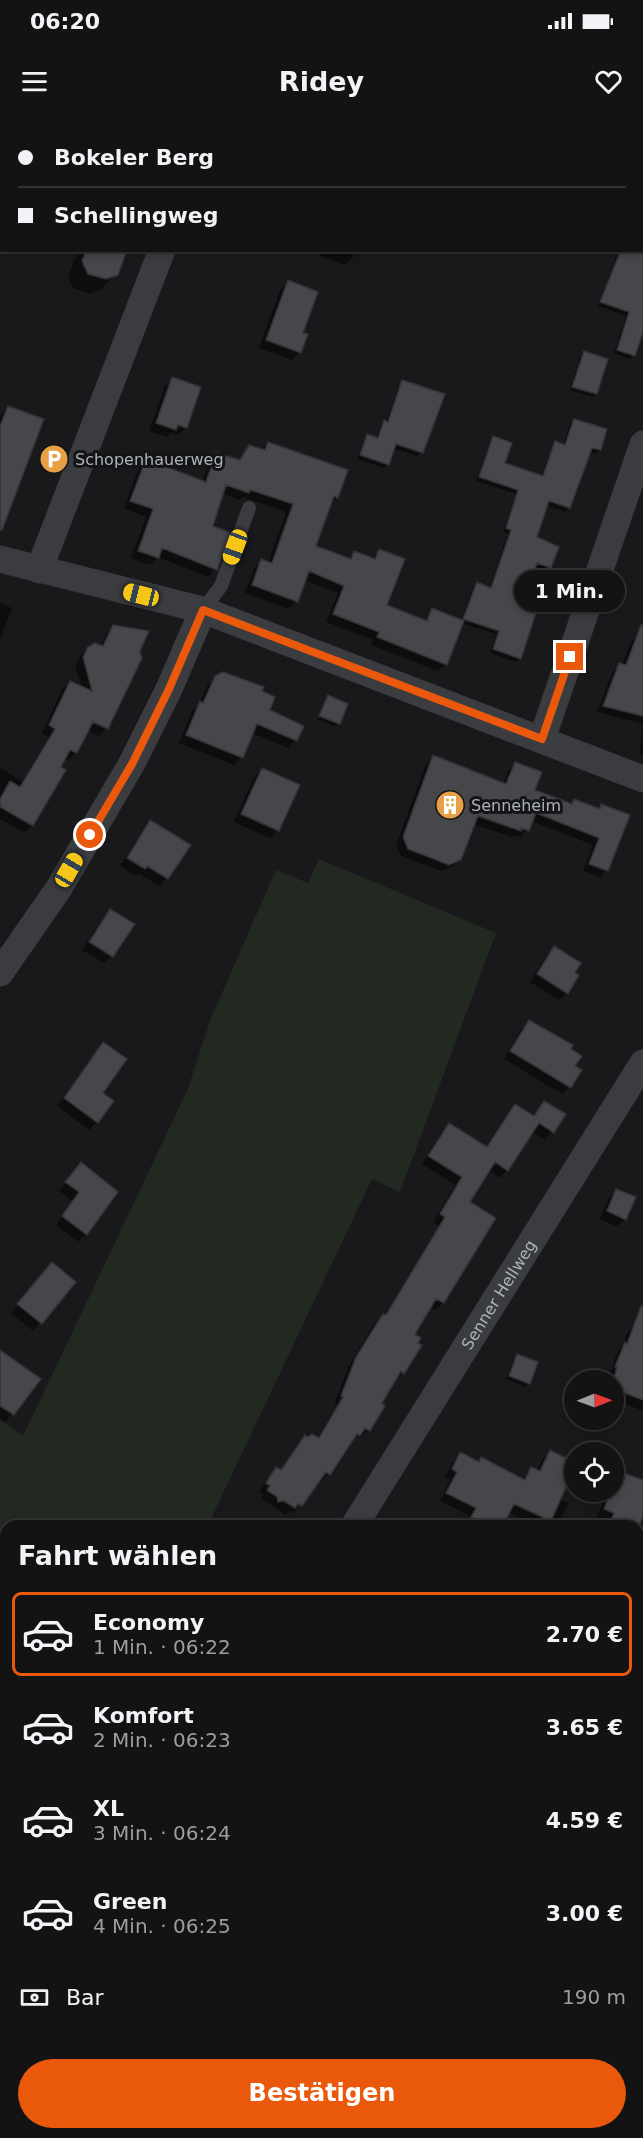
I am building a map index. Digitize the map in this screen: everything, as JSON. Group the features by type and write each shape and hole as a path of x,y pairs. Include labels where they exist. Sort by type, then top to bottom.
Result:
{"street":[{"path":"39,570 161,252"},
{"path":"542,739 643,444"},
{"path":"0,560 203,610 643,779"},
{"path":"0,973 59,888 132,764 169,689 203,610"},
{"name":"Senner Hellweg","path":"358,1520 643,1063"}],"lane":[{"path":"203,610 220,586 249,508"}],"shaded area":[{"path":"319,859 496,933 400,1192 372,1179 210,1520 0,1520 0,1420 23,1436 187,1091 211,1018 276,870 308,883"}],"building":[{"path":"85,252 126,252 118,275 106,279 88,274 82,261"},
{"path":"620,252 643,252 643,332 635,356 617,350 629,312 600,302"},
{"path":"288,280 318,292 303,333 308,334 301,353 266,340"},
{"path":"584,351 608,359 597,394 572,387"},
{"path":"172,377 201,387 187,428 178,425 176,430 156,423"},
{"path":"402,380 445,394 423,453 396,444 389,465 360,455 367,434 378,438 384,420 388,422"},
{"path":"8,406 44,419 2,530 0,530 0,426"},
{"path":"574,419 607,429 601,450 592,448 570,508 549,501 537,537 559,547 551,568 537,563 526,598 539,603 521,659 493,649 499,631 463,619 477,582 491,588 511,530 506,528 518,490 479,477 493,436 512,443 505,463 543,476 555,441 565,445"},
{"path":"268,442 348,470 338,498 334,496 316,546 351,559 354,551 375,559 379,549 405,559 387,605 427,621 432,608 464,621 447,665 377,637 379,632 333,614 344,586 309,571 298,602 252,585 261,559 272,563 293,504 226,485 213,526 231,533 217,570 162,548 159,558 138,551 153,509 130,501 146,459 206,482 216,453 240,460 249,445 265,450"},
{"path":"113,625 149,631 140,651 142,658 108,729 93,722 77,753 70,750 61,767 66,770 33,826 0,807 0,799 10,781 20,787 55,729 49,725 70,681 92,691 83,657 88,647 95,643 103,646"},
{"path":"641,625 643,625 643,716 603,706 619,663 626,665"},
{"path":"223,672 264,687 262,691 275,697 270,710 304,726 297,741 257,724 243,758 186,735 200,701 203,703 215,676"},
{"path":"328,695 348,704 340,724 319,716"},
{"path":"433,755 506,784 515,762 542,772 535,790 572,804 574,799 600,809 601,804 630,815 608,871 589,864 599,838 536,813 529,831 521,828 521,831 478,816 461,860 449,865 408,849 403,837"},
{"path":"262,768 300,785 279,831 241,814"},
{"path":"150,820 191,845 168,879 147,866 145,869 127,858"},
{"path":"110,909 135,924 113,957 89,942"},
{"path":"554,946 581,963 575,973 579,975 568,994 537,974"},
{"path":"529,1020 573,1045 571,1049 582,1056 575,1066 582,1070 571,1088 510,1051"},
{"path":"103,1042 127,1059 103,1093 114,1101 98,1123 64,1098"},
{"path":"544,1101 566,1114 554,1133 539,1123 508,1171 495,1162 470,1202 496,1218 444,1303 436,1299 415,1334 421,1338 418,1343 422,1345 404,1374 401,1371 382,1403 385,1406 370,1431 365,1428 360,1436 357,1434 330,1475 326,1472 302,1506 298,1504 295,1508 284,1501 278,1502 277,1497 267,1490 270,1486 266,1483 276,1467 281,1470 305,1435 308,1437 312,1434 319,1438 343,1397 341,1396 356,1357 383,1314 386,1315 445,1217 440,1214 462,1177 428,1156 449,1123 487,1147 515,1104 534,1116"},
{"path":"81,1162 118,1192 87,1235 62,1216 79,1192 65,1182"},
{"path":"616,1189 636,1197 626,1220 607,1211"},
{"path":"52,1262 76,1282 42,1324 17,1304"},
{"path":"641,1306 643,1307 643,1400 624,1393 624,1370 616,1370 617,1367 615,1367 625,1342 627,1344"},
{"path":"0,1350 41,1379 14,1415 0,1406"},
{"path":"517,1354 538,1362 530,1384 509,1376"},
{"path":"550,1450 564,1457 564,1492 551,1520 514,1504 506,1520 476,1520 471,1517 476,1508 446,1493 457,1472 452,1469 460,1452 479,1462 481,1457 525,1480 531,1467 540,1471"},
{"path":"624,1473 643,1480 641,1520 611,1520 614,1513 604,1509 607,1502 624,1502"}],"place":[{"name":"Schopenhauerweg","path":"54,459"},
{"name":"Senneheim","path":"450,805"}],"route":[{"path":"90,835 132,764 169,689 203,610 542,739 570,657"}]}
